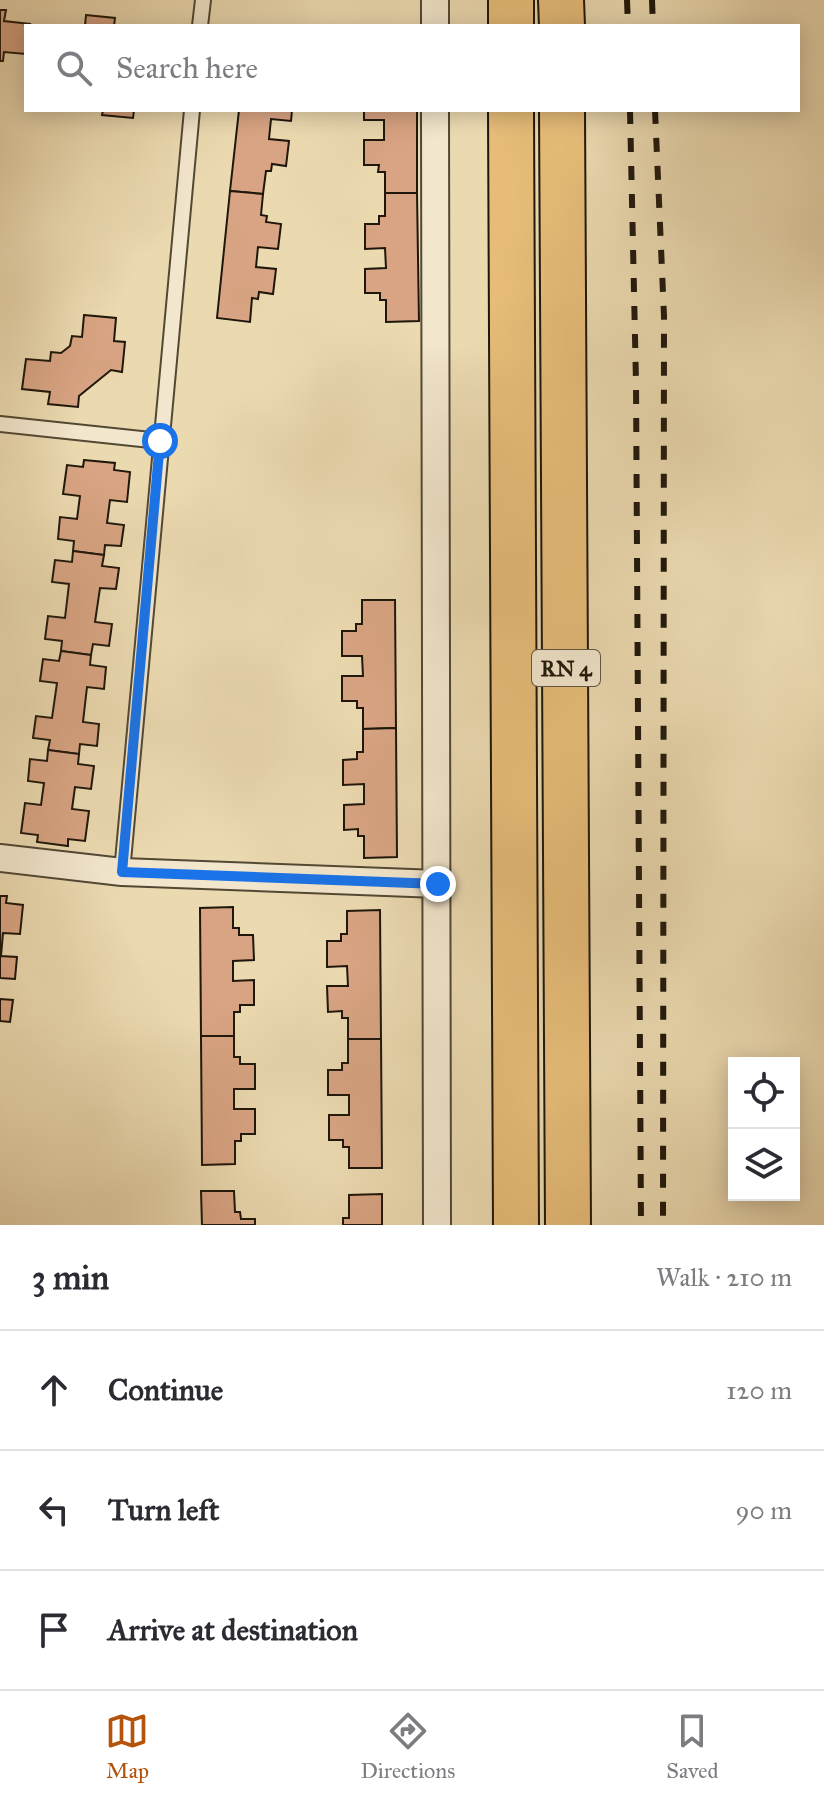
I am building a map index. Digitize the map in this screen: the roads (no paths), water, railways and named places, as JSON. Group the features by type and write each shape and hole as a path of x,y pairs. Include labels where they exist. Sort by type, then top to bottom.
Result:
{"highway":[{"path":"511,0 511,24"},
{"path":"561,0 562,24"},
{"name":"RN 4","path":"511,112 516,1225"},
{"name":"RN 4","path":"562,112 568,1225"}],"street":[{"path":"435,0 435,24"},
{"path":"435,112 437,1225"},
{"path":"0,858 122,872 438,884"}],"lane":[{"path":"200,24 203,0"},
{"path":"122,872 192,112"},
{"path":"0,424 160,441"}],"railway":[{"path":"627,0 628,24"},
{"path":"652,0 653,24"},
{"path":"630,112 636,382 641,1225"},
{"path":"655,112 664,316 663,1225"}]}
